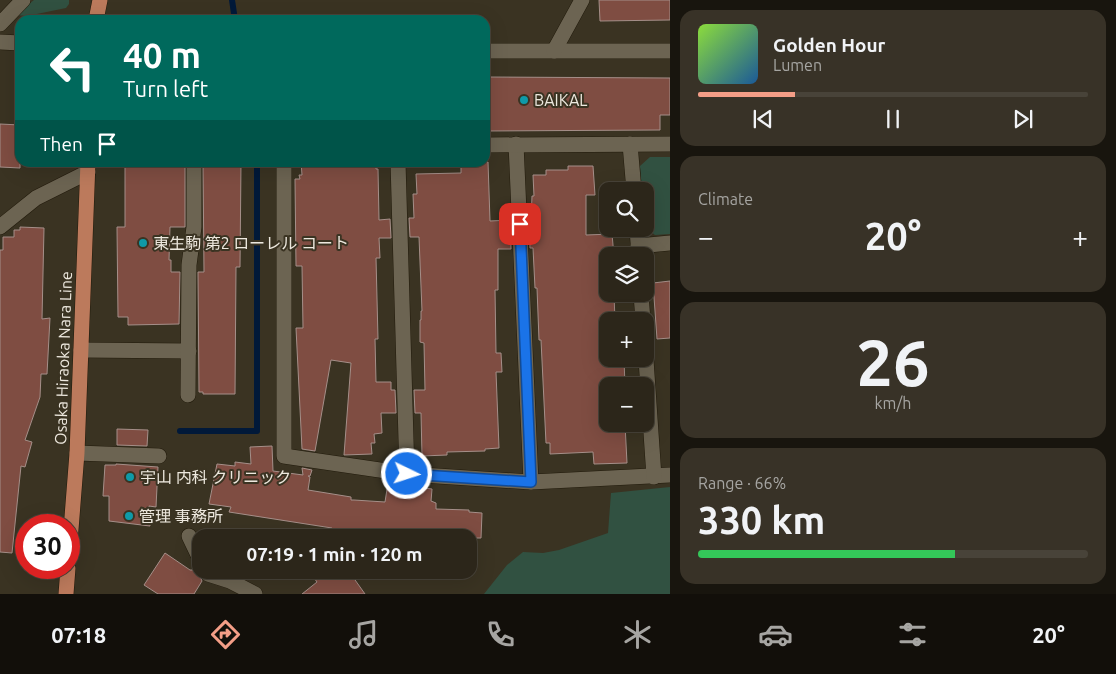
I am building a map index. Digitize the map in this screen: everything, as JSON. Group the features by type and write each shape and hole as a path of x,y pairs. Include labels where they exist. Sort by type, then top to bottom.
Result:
{"main road":[{"path":"97,15 100,0"},
{"name":"Osaka Hiraoka Nara Line","path":"72,514 77,453 88,167"},
{"path":"66,594 67,579"}],"street":[{"path":"0,24 23,0"},
{"path":"554,51 582,0"},
{"path":"0,42 15,43"},
{"path":"490,51 670,51"},
{"path":"516,144 531,482"},
{"path":"630,144 633,182"},
{"path":"490,145 670,144"},
{"path":"0,226 36,198 88,167"},
{"path":"188,395 189,266 194,226 194,167"},
{"path":"284,167 284,456 407,474 531,482 670,475"},
{"path":"398,167 407,474"},
{"path":"654,247 670,243"},
{"path":"81,350 189,351"},
{"path":"646,367 654,477"},
{"path":"77,453 159,456"},
{"path":"189,536 192,542"},
{"path":"224,579 255,594"}],"green space":[{"path":"34,0 69,0 66,8 32,15 15,15"},
{"path":"650,157 670,157 670,234 654,234 654,182 641,182 640,166"},
{"path":"670,487 670,594 484,594 507,565 523,552 543,553 559,550 608,533 611,493"}],"building":[{"path":"599,0 670,0 670,20 600,21"},
{"path":"490,77 670,78 670,115 660,115 660,130 490,131"},
{"path":"0,124 15,125 15,167 20,168 0,167"},
{"path":"568,166 593,166 595,195 586,195 586,235 612,237 613,247 599,247 599,302 614,302 615,312 599,312 599,367 624,367 625,377 599,377 599,432 625,432 627,463 594,464 593,452 550,454 550,443 546,443 541,340 539,340 537,288 535,288 533,248 530,248 529,220 531,220 532,196 534,196 533,175 546,175 546,170 568,170"},
{"name":"東生駒 第2 ローレル コート","path":"125,167 185,167 185,227 170,227 169,260 171,260 171,272 180,272 179,324 128,325 128,317 118,317 117,227 125,227"},
{"path":"203,167 241,167 240,267 236,267 235,394 203,394 203,392 199,392 198,272 204,272"},
{"path":"301,167 376,167 378,169 379,220 390,219 391,238 379,238 380,258 376,258 378,339 375,339 376,382 391,382 391,390 395,390 396,413 381,413 382,433 374,434 375,443 371,443 372,454 344,455 351,363 331,360 315,451 302,449 296,328 303,328 302,266 296,266 295,179 300,179 299,175 302,175"},
{"path":"461,167 488,167 490,221 510,220 511,249 498,249 498,290 495,290 496,353 501,353 502,372 496,372 499,448 485,449 485,451 447,452 447,455 422,456 421,413 415,413 414,390 425,390 424,343 420,342 422,311 419,237 410,237 409,218 414,218 413,194 417,194 416,174 461,173"},
{"path":"20,227 44,228 42,319 50,318 47,374 41,374 40,397 25,440 32,442 25,467 21,466 12,553 0,552 0,250 3,250 3,237 14,237 14,230 20,230"},
{"path":"670,281 670,338 657,339 654,283"},
{"path":"117,429 148,430 147,446 117,445"},
{"path":"272,446 273,471 303,475 302,468 312,470 310,476 308,476 310,477 308,490 351,497 351,500 385,502 388,483 432,489 431,501 436,503 436,509 469,510 469,512 482,513 481,538 477,538 477,529 332,529 229,512 231,507 209,504 217,464 235,466 235,462 251,464 250,447"},
{"path":"105,465 158,467 156,507 149,506 150,526 109,521 109,496 103,496"},
{"path":"165,553 192,570 192,579 201,579 202,581 194,594 158,594 144,585"},
{"path":"315,579 354,579 365,594 302,594 317,582"}],"waterway":[{"path":"232,0 234,15"},
{"path":"180,431 257,431 257,167"}],"place":[{"name":"BAIKAL","path":"524,100"},
{"name":"東生駒 第2 ローレル コート","path":"143,243"},
{"name":"宇山 内科 クリニック","path":"130,477"},
{"name":"管理 事務所","path":"129,516"}],"route":[{"path":"407,474 531,482 520,224"}]}
